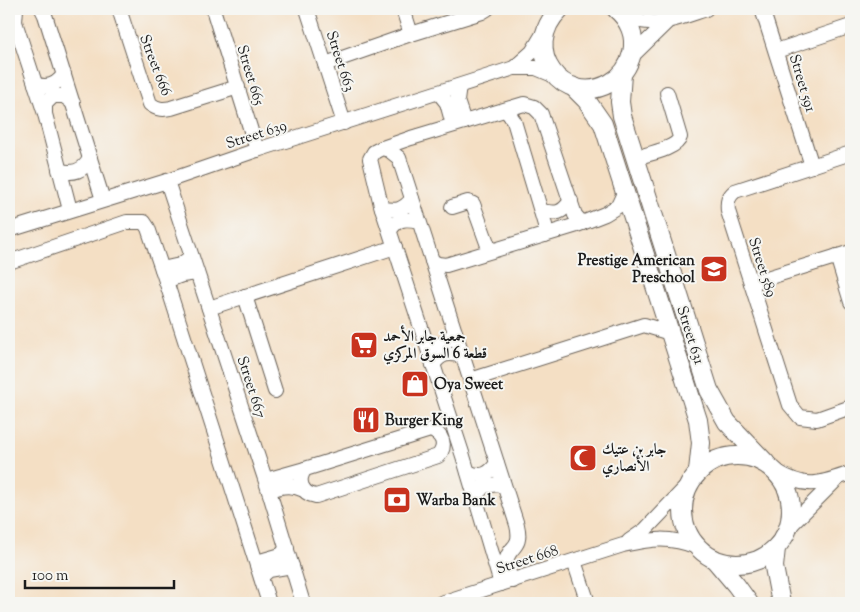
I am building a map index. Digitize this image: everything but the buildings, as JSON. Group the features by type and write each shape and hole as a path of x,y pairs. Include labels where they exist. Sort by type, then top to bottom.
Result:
{"main road":[{"path":"553,16 543,39 544,55 547,62 556,76 572,86 590,89 607,85 622,74 631,57 632,36 620,12"},
{"name":"Street 631","path":"622,74 620,102 622,116 709,390 727,422 771,467"},
{"name":"Street 631","path":"572,86 591,106 603,124 701,433 701,456 693,478"},
{"path":"713,559 729,564 746,564 762,558 776,548 790,526 792,506 787,487 771,467 749,456 730,455 713,461 693,478 682,506 685,528 697,547 713,559 749,603"},
{"path":"776,548 774,567 781,603"}],"street":[{"path":"16,9 15,22 44,114 70,210"},
{"path":"42,9 103,200"},
{"name":"Street 666","path":"119,9 150,104 160,110 238,87"},
{"name":"Street 665","path":"213,9 257,150"},
{"name":"Street 663","path":"307,9 344,123"},
{"path":"403,9 411,34"},
{"path":"325,64 482,12 486,9"},
{"path":"620,12 643,22 667,22 706,9"},
{"name":"Street 591","path":"762,9 812,166"},
{"name":"Street 639","path":"514,68 532,52 553,16"},
{"path":"631,57 667,22"},
{"path":"776,51 851,26"},
{"name":"Street 639","path":"9,230 167,181 257,150 514,68 536,68 556,76"},
{"path":"35,84 51,85 64,74"},
{"path":"458,124 457,101 459,86"},
{"path":"439,92 458,124"},
{"path":"635,158 673,146 679,141 680,137 667,93"},
{"path":"44,114 45,104 53,96 64,96 72,103"},
{"path":"507,582 490,548 451,418 382,208 370,159 374,152 411,138 524,104 534,107 541,114 576,215 582,223"},
{"path":"506,110 514,121 546,225 546,235"},
{"path":"398,158 411,138"},
{"path":"382,148 398,158 519,536 506,562 507,582"},
{"name":"Street 589","path":"851,153 735,191 729,196 727,203 790,405 794,412 800,417 817,419 851,407"},
{"path":"60,170 76,171 85,166 90,158"},
{"name":"Street 667","path":"167,181 268,486 303,603"},
{"path":"432,261 446,265 582,223 605,214 618,206 624,193"},
{"path":"382,208 393,211 402,209 412,199"},
{"path":"541,211 554,214 564,210 571,201"},
{"path":"452,207 468,202 473,204 490,252"},
{"path":"390,230 395,222 401,219 409,218 419,221"},
{"path":"9,262 127,222 144,222 148,228 164,275 269,603"},
{"path":"208,308 395,247"},
{"path":"751,283 851,252"},
{"path":"837,256 851,302"},
{"path":"164,275 191,257"},
{"path":"164,275 197,273"},
{"path":"244,296 275,391"},
{"path":"472,385 478,378 644,325 670,333"},
{"path":"426,342 434,345 443,344 448,341 454,332"},
{"path":"433,364 437,358 447,353 462,356"},
{"path":"268,486 305,469 444,426 451,418"},
{"path":"430,430 438,434 443,441 443,449 438,456"},
{"path":"268,486 288,485 298,487 316,496 438,456 450,454 463,456"},
{"path":"468,472 476,476 484,475 492,470 497,463"},
{"path":"771,467 792,481 804,483 819,483 845,475"},
{"path":"304,490 301,477 305,469"},
{"path":"790,526 845,475"},
{"name":"Street 668","path":"623,545 645,530 693,478"},
{"path":"475,496 484,486 498,484 504,487"},
{"name":"Street 668","path":"441,603 623,545 651,539 669,539 697,547"},
{"path":"257,562 281,555 287,548"},
{"path":"490,548 505,552 513,550"},
{"path":"574,561 588,603"},
{"path":"262,578 269,570 292,566"}],"place":[{"name":"Prestige American Preschool","path":"714,269"},
{"name":"جمعية جابر الأحمد قطعة 6 السوق المركزي","path":"364,345"},
{"name":"Oya Sweet","path":"415,384"},
{"name":"Burger King","path":"366,420"},
{"name":"جابر بن عتيك الأنصاري","path":"583,458"},
{"name":"Warba Bank","path":"397,500"}]}
